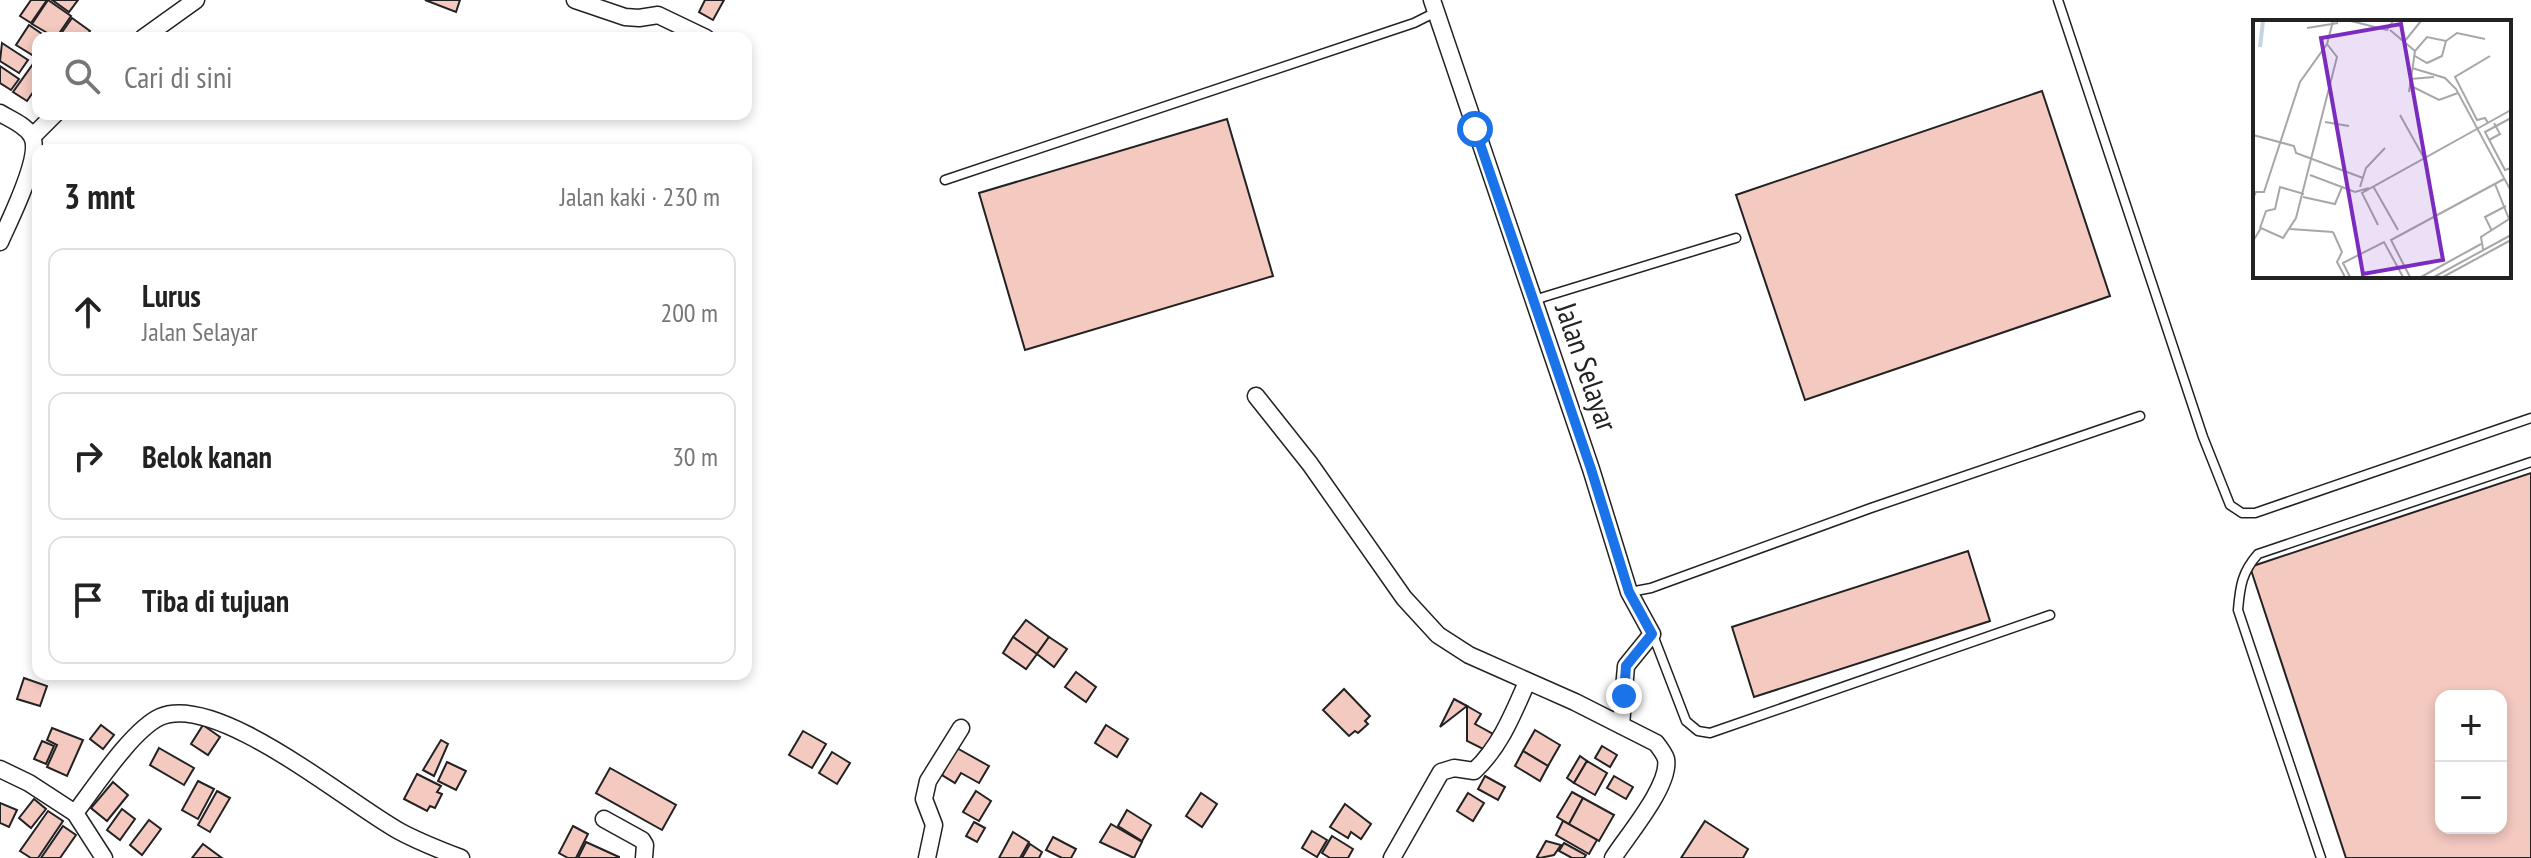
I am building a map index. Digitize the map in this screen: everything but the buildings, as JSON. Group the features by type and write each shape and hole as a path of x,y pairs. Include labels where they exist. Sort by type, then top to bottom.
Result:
{"street":[{"path":"151,32 194,1"},
{"path":"581,1 625,17 639,18 662,7 697,32"},
{"name":"Jalan Selayar","path":"1434,6 1591,469 1629,592 1652,634"},
{"path":"0,113 27,129 33,136 33,144"},
{"path":"33,136 49,120"},
{"path":"0,242 32,162"},
{"path":"1256,396 1310,464 1404,598 1427,624 1469,655 1656,743 1666,760 1665,772 1649,805 1613,858"},
{"path":"1621,725 1626,666 1652,634"},
{"path":"1392,858 1441,772 1454,768 1474,771 1486,760 1498,744 1527,682"},
{"path":"75,813 144,729 163,716 189,714 257,740 400,831 461,858"},
{"path":"927,858 934,825 924,799 928,781 961,728"},
{"path":"0,769 29,783 75,813 104,858"},
{"path":"604,819 642,840 645,845 644,858"}],"lane":[{"path":"2058,0 2203,437 2230,505 2242,513 2255,513 2531,418"},
{"path":"945,180 1414,23 1434,6"},
{"path":"1533,300 1736,238"},
{"path":"1629,592 1651,588 1871,508 2140,416"},
{"path":"2321,858 2238,610 2240,583 2246,567 2258,554 2531,462"},
{"name":"Jalan Selayar","path":"1652,634 1686,721 1698,731 1710,733 2050,615"}],"route":[{"path":"1475,129 1591,469 1629,592 1652,634 1626,666 1624,696"}]}
